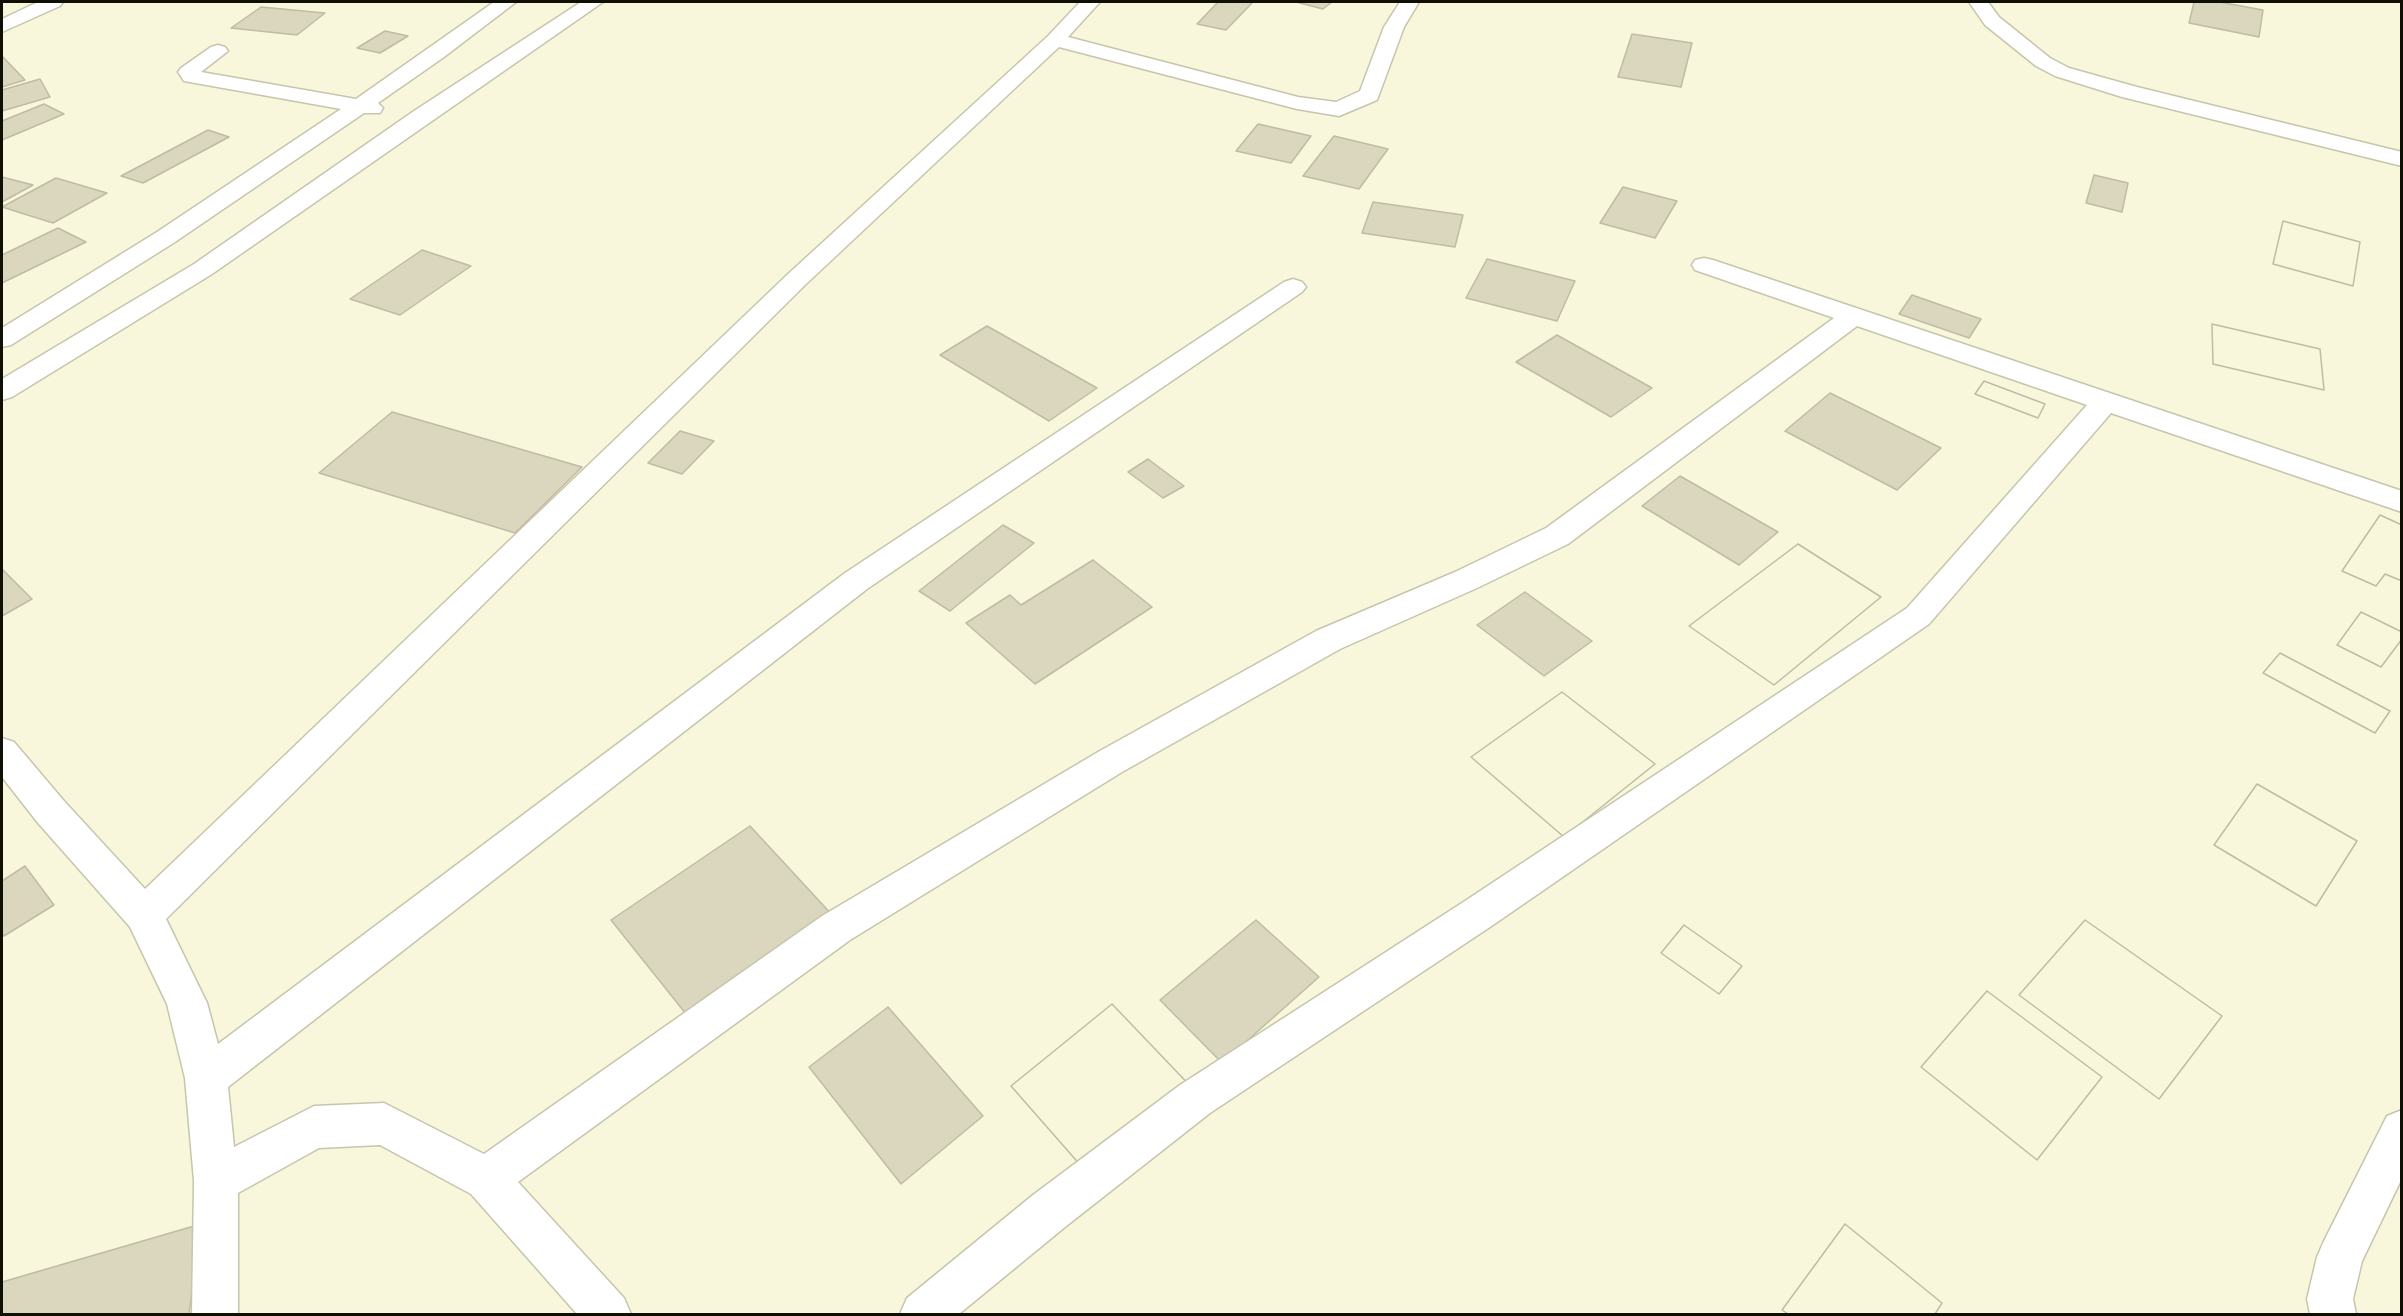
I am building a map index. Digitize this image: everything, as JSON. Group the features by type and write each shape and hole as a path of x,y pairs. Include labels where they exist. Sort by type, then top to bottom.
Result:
{"street":[{"path":"2,26 54,2"},
{"path":"6,331 166,237 361,106 506,2"},
{"path":"2,391 203,269 422,116 593,2"},
{"path":"144,915 796,280 1055,40 1090,2"},
{"path":"1055,40 1297,103 1339,109 1369,95 1394,27 1408,2"},
{"path":"1979,2 1992,21 2043,62 2062,72 2130,92 2402,159"},
{"path":"218,51 188,72 191,77 422,116"},
{"path":"1704,265 2402,502"},
{"path":"206,1078 856,581 1293,287"},
{"path":"486,1179 836,928 1110,762 1328,640 1466,580 1557,536 1854,316"},
{"path":"923,1314 1049,1211 1195,1099 1479,914 1918,616 2106,401"},
{"path":"2,752 51,812 144,915 187,1003 206,1078 216,1181 215,1314"},
{"path":"216,1181 314,1127 384,1124 486,1179 608,1314"},
{"path":"2333,1314 2330,1299 2340,1257 2402,1131"}],"building":[{"path":"1218,2 1253,2 1226,30 1197,24"},
{"path":"1296,2 1332,2 1323,9"},
{"path":"2194,2 2219,2 2263,10 2259,37 2189,23"},
{"path":"261,7 325,13 297,35 231,28"},
{"path":"385,31 408,36 380,53 357,48"},
{"path":"1632,34 1692,43 1681,87 1618,77"},
{"path":"2,56 25,80 2,87"},
{"path":"40,79 50,97 2,111 2,90"},
{"path":"44,104 64,114 2,140 2,121"},
{"path":"1258,124 1311,136 1291,163 1236,151"},
{"path":"208,130 229,137 143,183 121,176"},
{"path":"1334,136 1388,149 1359,189 1303,176"},
{"path":"2094,175 2128,183 2122,212 2086,203"},
{"path":"2,177 33,185 2,202"},
{"path":"56,178 107,193 53,223 2,207"},
{"path":"1623,187 1677,201 1655,238 1600,223"},
{"path":"1373,202 1463,215 1455,247 1362,233"},
{"path":"2283,221 2360,242 2353,286 2273,264"},
{"path":"2283,221 2360,242 2353,286 2273,264"},
{"path":"58,228 86,242 2,283 2,255"},
{"path":"422,250 471,266 400,315 350,299"},
{"path":"1487,259 1575,281 1557,321 1466,298"},
{"path":"1912,295 1981,319 1969,338 1899,314"},
{"path":"2212,324 2320,349 2324,390 2213,364"},
{"path":"2212,324 2320,349 2324,390 2213,364"},
{"path":"987,326 1097,388 1049,421 940,355"},
{"path":"1557,335 1652,388 1611,417 1516,362"},
{"path":"1984,381 2045,404 2038,418 1975,394"},
{"path":"1984,381 2045,404 2038,418 1975,394"},
{"path":"1830,393 1941,448 1897,490 1785,431"},
{"path":"392,412 582,467 515,533 319,473"},
{"path":"680,431 714,441 682,474 648,463"},
{"path":"1148,459 1184,486 1163,498 1128,472"},
{"path":"1680,476 1778,532 1739,565 1642,506"},
{"path":"2380,515 2402,525 2402,581 2385,574 2376,586 2342,571"},
{"path":"2380,515 2402,525 2402,581 2385,574 2376,586 2342,571"},
{"path":"1003,525 1034,543 950,611 919,591"},
{"path":"1798,544 1881,597 1774,685 1689,626"},
{"path":"1798,544 1881,597 1774,685 1689,626"},
{"path":"1093,560 1152,607 1035,684 966,623 1010,595 1021,605"},
{"path":"2,569 32,599 2,616"},
{"path":"1525,592 1592,641 1544,676 1477,625"},
{"path":"2361,612 2402,632 2402,639 2381,667 2337,645"},
{"path":"2361,612 2402,632 2402,639 2381,667 2337,645"},
{"path":"2280,653 2390,711 2375,733 2263,673"},
{"path":"2280,653 2390,711 2375,733 2263,673"},
{"path":"1562,692 1655,764 1564,837 1471,757"},
{"path":"1562,692 1655,764 1564,837 1471,757"},
{"path":"2257,784 2357,841 2316,906 2214,845"},
{"path":"2257,784 2357,841 2316,906 2214,845"},
{"path":"750,826 835,918 694,1024 611,920"},
{"path":"25,866 54,905 4,936 2,933 2,881"},
{"path":"1256,920 1319,977 1222,1063 1160,1000"},
{"path":"2085,920 2222,1016 2159,1099 2019,995"},
{"path":"2085,920 2222,1016 2159,1099 2019,995"},
{"path":"1684,925 1742,966 1719,994 1661,953"},
{"path":"1684,925 1742,966 1719,994 1661,953"},
{"path":"1987,991 2102,1077 2037,1160 1921,1067"},
{"path":"1987,991 2102,1077 2037,1160 1921,1067"},
{"path":"1112,1004 1198,1094 1096,1183 1011,1086"},
{"path":"1112,1004 1198,1094 1096,1183 1011,1086"},
{"path":"888,1007 983,1116 901,1184 809,1067"},
{"path":"201,1224 189,1314 2,1314 2,1282"},
{"path":"1845,1224 1942,1303 1935,1314 1788,1314 1782,1310"},
{"path":"1845,1224 1942,1303 1935,1314 1788,1314 1782,1310"}]}
